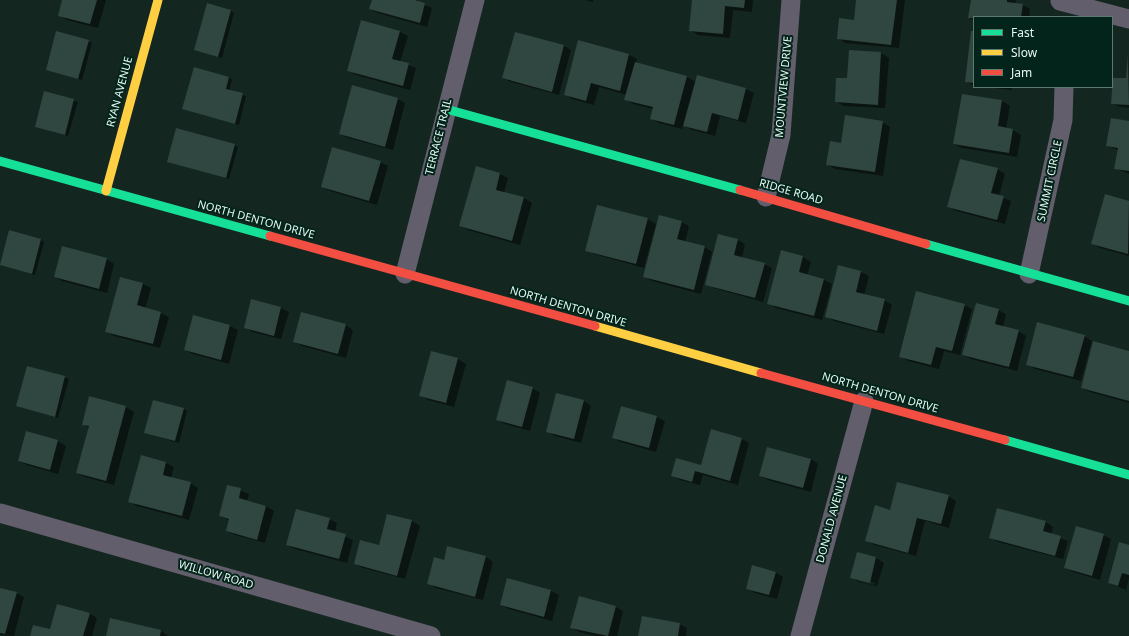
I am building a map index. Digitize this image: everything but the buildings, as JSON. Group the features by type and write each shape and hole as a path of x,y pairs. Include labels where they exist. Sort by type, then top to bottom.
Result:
{"street":[{"name":"RYAN AVENUE","path":"106,191 158,0"},
{"name":"TERRACE TRAIL","path":"405,274 475,0"},
{"name":"MOUNTVIEW DRIVE","path":"766,197 781,135 791,0"},
{"path":"1061,6 1129,19"},
{"name":"SUMMIT CIRCLE","path":"1029,274 1064,120 1064,88"},
{"name":"RIDGE ROAD","path":"446,109 766,197 1029,274 1129,301"},
{"name":"NORTH DENTON DRIVE","path":"0,162 1129,475"},
{"name":"DONALD AVENUE","path":"800,636 864,401"},
{"name":"WILLOW ROAD","path":"0,513 431,636"}],"traffic: fast":[{"path":"446,109 740,190"},
{"path":"0,161 270,236"},
{"path":"926,244 1129,301"},
{"path":"1005,440 1129,475"}],"traffic: slow":[{"path":"106,191 158,0"},
{"path":"595,326 761,373"}],"traffic: jam":[{"path":"740,190 926,244"},
{"path":"270,236 595,326"},
{"path":"761,373 1005,440"}]}
